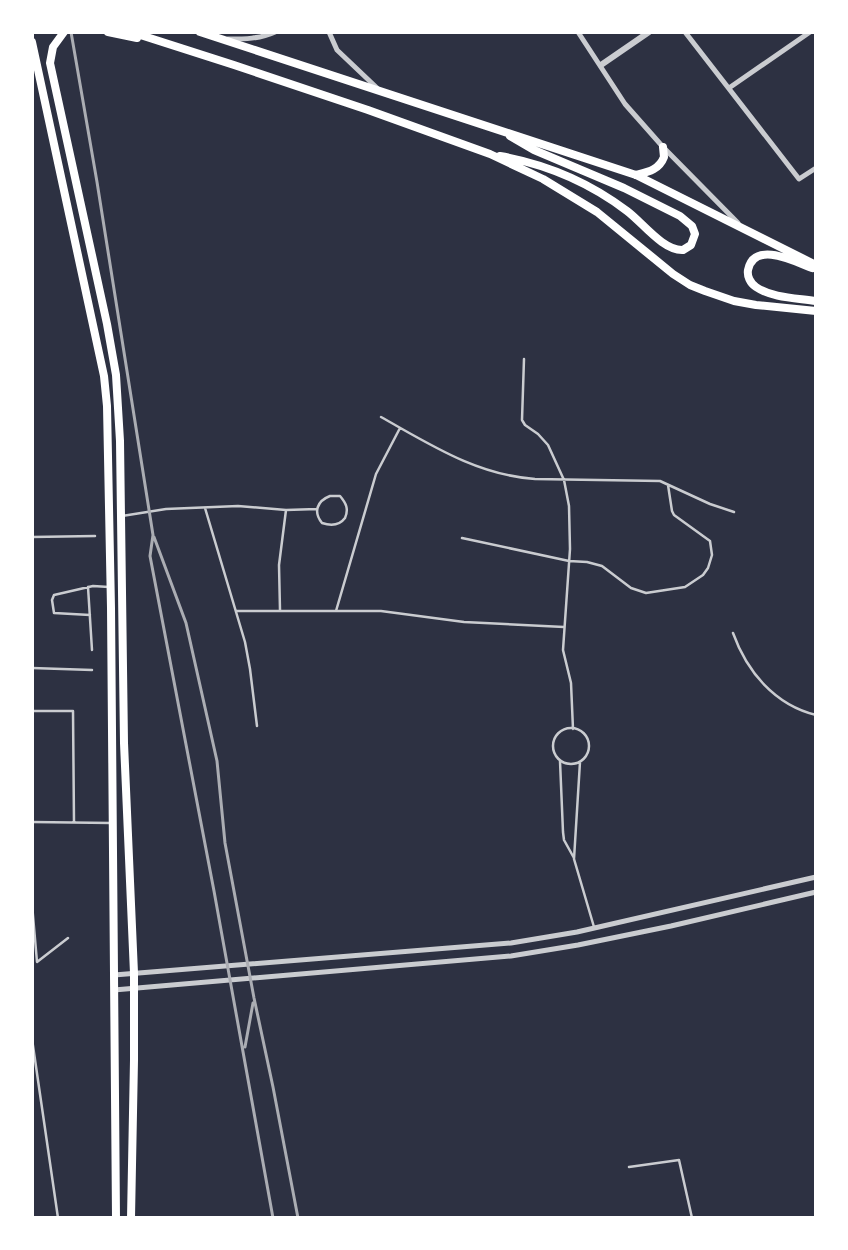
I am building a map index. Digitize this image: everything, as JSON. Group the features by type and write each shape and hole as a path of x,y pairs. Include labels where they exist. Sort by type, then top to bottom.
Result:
{"main road":[{"path":"64,32 53,47 50,63 107,324 116,375 120,441 124,742 134,973 131,1218"},
{"path":"108,32 166,44"},
{"path":"131,32 350,104 490,154 543,179 597,212 673,274 719,297 734,301 816,311"},
{"path":"200,32 636,175 816,267"},
{"path":"32,42 104,376 107,406 116,1218"},
{"path":"490,154 524,160 576,180 616,203 646,226 660,241 673,249 683,250 693,242 694,229 680,216 624,188 527,146 504,132"},
{"path":"636,175 658,167 664,158 663,147"},
{"path":"816,267 783,257 763,255 751,262 748,273 752,283 765,291 816,301"}],"street":[{"path":"217,38 246,39 265,37 275,32"},
{"path":"329,32 337,50 380,91"},
{"path":"578,32 625,104 663,147 741,227"},
{"path":"601,65 649,32"},
{"path":"686,32 799,179 816,168"},
{"path":"729,88 810,32"},
{"path":"114,975 502,944 594,928 816,877"},
{"path":"114,990 511,956 578,945 670,926 816,892"}],"lane":[{"path":"524,359 522,420 525,425 538,434 548,445 564,480 571,518 562,650 571,682 573,729"},
{"path":"381,417 453,458 488,471 516,478 660,481 710,504 734,512"},
{"path":"336,611 376,474 400,428"},
{"path":"462,538 569,561 588,562 602,566 630,588 646,593 685,587 703,575 708,568 712,555 711,544 697,530 674,515 668,485"},
{"path":"330,496 340,496 348,510 343,521 336,525 328,525 322,523 318,518 317,509 321,502 330,496"},
{"path":"122,516 166,509 238,506 286,510 317,509"},
{"path":"205,508 245,642 257,726"},
{"path":"280,611 279,565 286,510"},
{"path":"32,537 96,536"},
{"path":"90,615 57,615 54,613 52,600 54,595 88,587 110,587"},
{"path":"88,587 92,650"},
{"path":"237,611 380,611 464,622 564,628"},
{"path":"733,633 747,664 775,696 792,707 816,715"},
{"path":"32,668 92,670"},
{"path":"32,711 73,711 74,822"},
{"path":"573,729 584,734 588,741 586,756 580,762 572,764 564,763 560,760 554,752 553,744 556,736 562,731 573,729"},
{"path":"560,760 564,840 574,859 594,928"},
{"path":"574,859 580,762"},
{"path":"32,822 112,823"},
{"path":"32,904 37,962 68,938"},
{"path":"32,1039 58,1218"},
{"path":"629,1167 679,1160 692,1218"}],"railway":[{"path":"71,32 97,182 153,535 150,556 214,891 273,1218"},
{"path":"154,537 186,623 217,761 225,843 298,1218"},
{"path":"245,1047 253,1003"}]}
